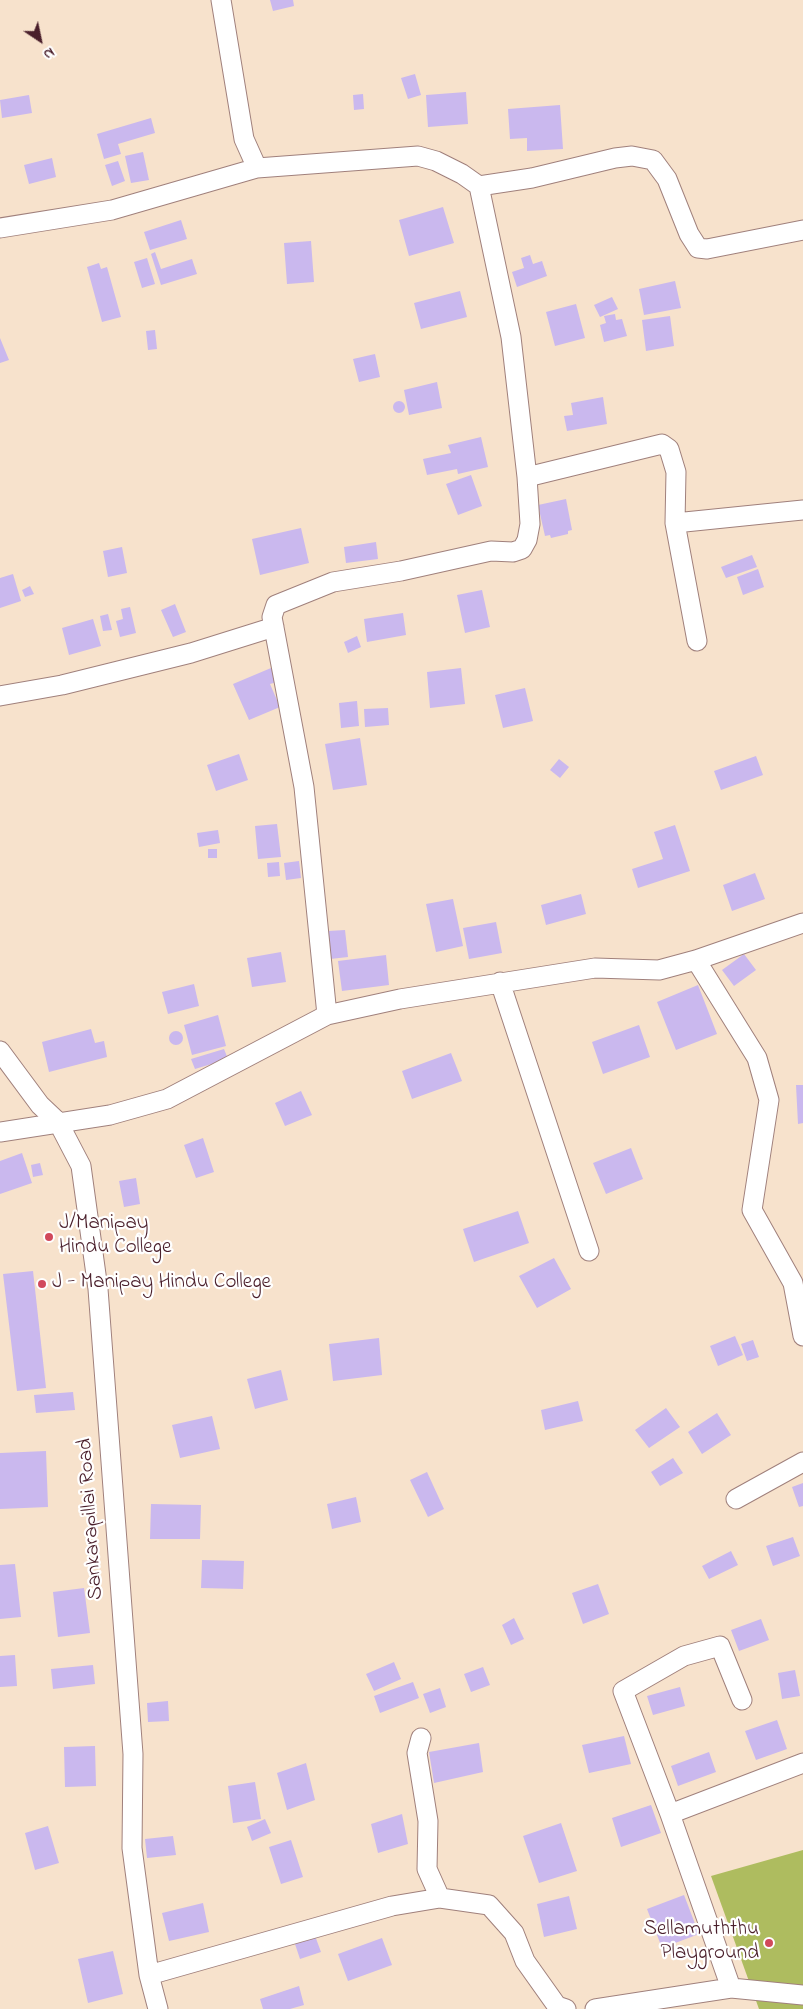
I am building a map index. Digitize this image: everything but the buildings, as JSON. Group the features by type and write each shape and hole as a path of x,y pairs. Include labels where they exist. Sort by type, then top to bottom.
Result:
{"street":[{"path":"221,0 244,139 257,168"},
{"path":"0,225 112,210 257,168 418,156 436,160 479,186 512,336 527,477 530,524 527,540 522,549 513,552 490,551 401,571 333,582 276,605 272,617 304,787 327,1015"},
{"path":"479,186 532,178 615,158 632,156 653,160 667,179 689,234 698,248 707,249 803,230"},
{"path":"527,477 662,444 669,449 676,472 676,524 697,641"},
{"path":"676,524 803,510"},
{"path":"0,696 62,685 191,653 274,628"},
{"path":"0,1132 110,1115 167,1099 327,1015 400,999 595,968 659,970 696,960 803,923"},
{"path":"696,960 757,1058 769,1100 752,1210 792,1283 803,1336"},
{"path":"500,982 589,1251"},
{"name":"Sankarapillai Road","path":"0,1051 40,1105 58,1122 81,1166 98,1289 132,1754 132,1848 150,1975 158,2009"},
{"path":"736,1499 803,1462"},
{"path":"731,1988 670,1814 623,1691 684,1656 720,1646 742,1700"},
{"path":"421,1738 417,1753 428,1821 427,1868 440,1898"},
{"path":"670,1814 803,1763"},
{"path":"150,1975 392,1906 440,1898 489,1906 514,1933 525,1961 557,2006 566,2009"},
{"path":"595,2009 682,2002 731,1988 803,1995"}],"green space":[{"name":"Sellamuththu Playground","path":"803,1850 803,2009 759,2009 711,1876"}],"place":[{"name":"J/Manipay Hindu College","path":"49,1237"},
{"name":"J - Manipay Hindu College","path":"42,1284"},
{"name":"Sellamuththu Playground","path":"769,1943"}]}
